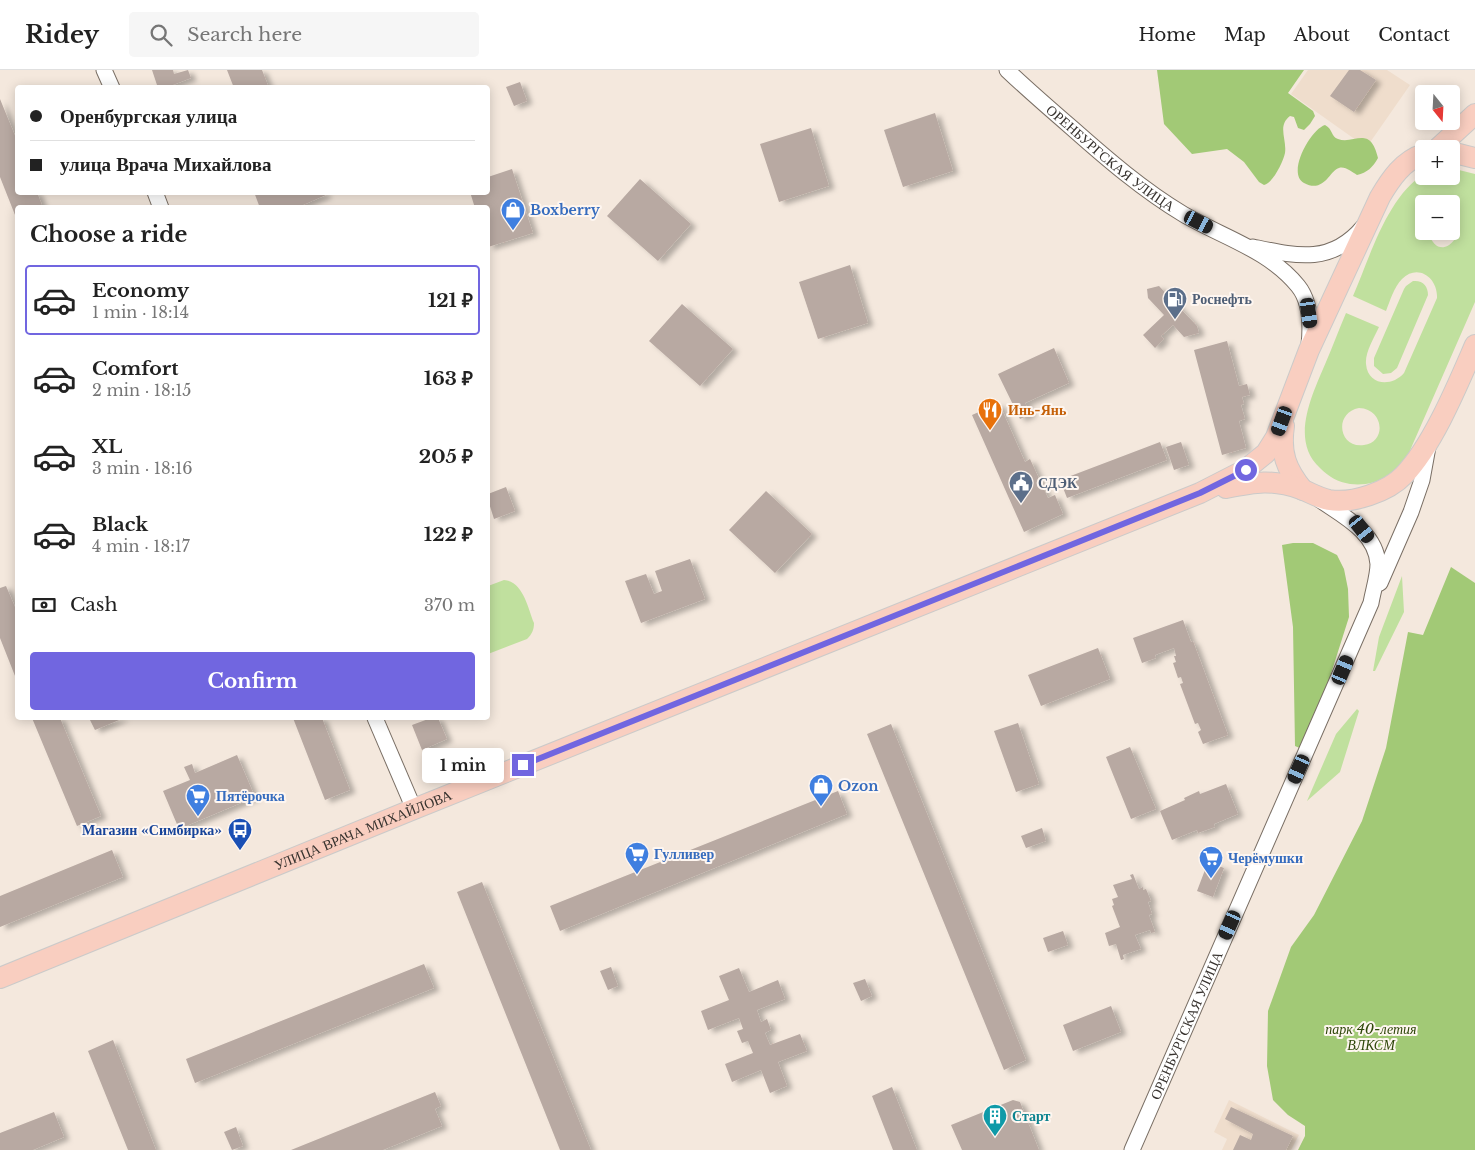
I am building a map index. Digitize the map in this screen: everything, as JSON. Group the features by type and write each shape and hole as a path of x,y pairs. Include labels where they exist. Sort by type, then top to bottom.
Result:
{"main road":[{"path":"1447,140 1475,114"},
{"path":"1460,154 1475,158"},
{"path":"1309,350 1368,221 1390,180 1405,165 1415,159"},
{"path":"1288,404 1283,433 1283,451 1293,478 1310,494 1332,501 1373,494 1389,487 1403,476 1430,438 1460,380 1475,345"},
{"name":"ОРЕНБУРГСКАЯ УЛИЦА","path":"1200,493 1246,470 1266,453 1276,437 1309,350"},
{"name":"ОРЕНБУРГСКАЯ УЛИЦА","path":"1200,493 1254,482 1275,482 1310,494"},
{"name":"УЛИЦА ВРАЧА МИХАЙЛОВА","path":"0,978 414,809 1200,493"}],"street":[{"path":"104,70 111,85"},
{"name":"ОРЕНБУРГСКАЯ УЛИЦА","path":"1007,70 1144,188 1184,215 1245,245 1282,269 1299,287 1305,299 1311,327 1309,350"},
{"path":"1245,245 1290,255 1320,255 1356,236 1368,221"},
{"path":"1371,603 1411,512 1422,480 1430,438"},
{"name":"ОРЕНБУРГСКАЯ УЛИЦА","path":"1132,1150 1371,603 1378,566 1373,544 1362,529 1310,494"},
{"path":"376,720 414,809"}],"shaded area":[{"path":"1308,70 1387,70 1410,85 1371,141 1363,145 1291,94"},
{"path":"1229,1100 1299,1135 1291,1150 1222,1150 1227,1139 1214,1132"}],"green space":[{"path":"1157,70 1304,70 1288,93 1313,111 1315,116 1304,130 1298,128 1294,117 1290,116 1286,120 1283,128 1284,157 1274,176 1264,185 1259,182 1244,162 1227,149 1192,154 1164,124"},
{"path":"1325,125 1334,137 1338,139 1361,138 1371,142 1378,158 1372,167 1364,173 1357,175 1346,169 1339,168 1317,186 1304,183 1299,178 1298,170 1302,152 1313,134"},
{"path":"1460,170 1475,174 1475,302 1408,455 1390,474 1383,478 1368,484 1350,484 1330,476 1311,457 1306,444 1306,416 1315,388 1346,313 1379,327 1370,345 1366,359 1371,377 1381,382 1387,382 1399,378 1404,373 1437,298 1431,279 1420,273 1408,274 1402,279 1392,294 1386,311 1353,296 1381,229 1400,197 1415,181 1415,185 1460,185","holes":["1359,408 1367,410 1378,419 1380,426 1376,438 1371,443 1364,445 1356,445 1349,442 1342,430 1345,416"]},
{"path":"1413,281 1424,284 1428,295 1397,368 1391,373 1383,374 1374,366 1374,358 1404,289"},
{"path":"1313,543 1337,555 1344,569 1348,589 1349,617 1308,746 1302,749 1295,746 1293,627 1282,545"},
{"name":"парк 40-летия ВЛКСМ","path":"1451,567 1475,583 1475,1150 1298,1150 1305,1136 1305,1126 1288,1115 1273,1100 1267,1066 1268,1011 1291,947 1314,915 1362,821 1386,748 1408,632 1423,635"},
{"path":"1402,576 1404,612 1375,671 1373,671 1379,637"},
{"path":"504,580 516,585 524,596 534,628 527,639 490,653 490,585"},
{"path":"1357,709 1359,711 1340,772 1307,801 1336,734"}],"building":[{"path":"152,70 173,70 174,74 188,70 191,78 173,85 157,85"},
{"path":"227,70 262,70 268,85 233,85"},
{"path":"1349,70 1360,70 1376,80 1354,112 1330,96"},
{"path":"520,82 527,101 514,106 506,87"},
{"path":"0,99 15,136 15,195 38,195 42,205 15,205 15,215 0,177"},
{"path":"935,113 953,171 903,187 884,130"},
{"path":"811,128 829,186 779,202 760,144"},
{"path":"512,169 533,233 490,246 490,205 474,205 471,195 490,195 490,176"},
{"path":"640,179 691,224 658,261 607,216"},
{"path":"255,195 326,195 303,205 259,205"},
{"path":"850,265 868,323 818,339 799,282"},
{"name":"Роснефть","path":"1159,286 1197,326 1199,333 1184,337 1173,325 1161,336 1164,339 1155,348 1143,335 1164,315 1148,298 1147,289"},
{"path":"682,304 733,349 700,386 649,341"},
{"path":"1227,341 1239,386 1247,384 1250,395 1242,397 1244,404 1241,405 1245,419 1239,421 1246,448 1222,455 1194,350"},
{"path":"1054,348 1069,383 1025,403 1031,414 1020,419 998,374"},
{"path":"999,403 1025,462 1030,459 1048,498 1055,495 1063,514 1024,532 972,415"},
{"path":"1160,442 1167,460 1067,498 1060,480"},
{"path":"1181,442 1189,465 1174,470 1166,447"},
{"path":"506,487 515,511 494,519 490,506 490,493"},
{"path":"766,491 812,534 775,573 729,530"},
{"path":"690,559 705,599 641,623 625,581 646,574 654,594 662,591 655,571"},
{"path":"6,586 15,607 15,676 0,638 0,588"},
{"path":"1183,620 1191,642 1193,641 1228,735 1203,744 1198,732 1201,730 1198,723 1195,724 1180,684 1183,683 1181,677 1178,678 1173,663 1176,662 1174,648 1155,655 1156,658 1142,663 1133,638"},
{"path":"1098,648 1110,679 1041,706 1028,675"},
{"path":"33,720 61,720 101,816 77,826"},
{"path":"90,720 119,720 95,730"},
{"path":"294,720 323,720 350,790 325,800"},
{"path":"426,720 439,720 447,739 422,750 412,725"},
{"path":"1018,723 1039,784 1016,792 994,731"},
{"path":"891,724 1026,1060 1004,1070 867,734"},
{"path":"1130,747 1156,809 1131,819 1106,757"},
{"path":"237,755 255,797 179,829 163,791 190,780 184,767 192,764 195,773"},
{"path":"1226,784 1238,814 1214,824 1215,827 1198,833 1197,830 1172,840 1160,811 1185,800 1184,798 1199,791 1200,794"},
{"path":"838,791 847,814 560,931 550,906"},
{"path":"1042,828 1046,841 1026,848 1021,836"},
{"path":"112,850 123,877 0,927 0,896"},
{"name":"Черёмушки","path":"1208,862 1224,868 1213,897 1197,891"},
{"path":"1133,874 1139,889 1143,887 1143,890 1146,889 1151,901 1148,902 1152,914 1149,915 1155,932 1151,933 1150,930 1135,935 1141,949 1123,955 1124,959 1121,960 1116,944 1109,946 1105,933 1120,927 1112,906 1114,905 1112,899 1118,897 1113,885 1132,879 1130,875"},
{"path":"482,882 591,1150 560,1150 457,892"},
{"path":"1063,931 1068,945 1048,952 1043,938"},
{"path":"424,964 434,988 195,1083 186,1059"},
{"path":"611,967 618,986 608,990 600,971"},
{"path":"739,968 749,992 778,980 785,999 757,1010 761,1022 767,1019 771,1030 765,1033 770,1045 800,1034 807,1051 778,1062 787,1086 770,1093 761,1070 732,1082 725,1064 753,1053 748,1041 742,1043 737,1031 743,1029 739,1018 708,1030 701,1011 729,1000 719,976"},
{"path":"865,979 872,996 861,1001 853,983"},
{"path":"1111,1006 1121,1032 1073,1051 1063,1025"},
{"path":"113,1040 156,1150 128,1150 88,1051"},
{"path":"892,1087 917,1150 893,1150 872,1096"},
{"path":"435,1092 441,1106 435,1109 442,1126 383,1150 291,1150"},
{"name":"Старт","path":"1013,1100 1020,1102 1039,1150 962,1150 951,1125"},
{"path":"1231,1107 1293,1136 1286,1150 1233,1150 1240,1135 1251,1140 1253,1134 1225,1119"},
{"path":"54,1112 64,1137 33,1150 0,1150 0,1133"},
{"path":"236,1127 243,1146 232,1150 224,1132"}],"place":[{"name":"Boxberry","path":"513,231"},
{"name":"Роснефть","path":"1175,320"},
{"name":"Инь-Янь","path":"990,431"},
{"name":"СДЭК","path":"1021,504"},
{"name":"Ozon","path":"821,807"},
{"name":"Пятёрочка","path":"198,817"},
{"name":"Магазин «Симбирка»","path":"240,851"},
{"name":"Гулливер","path":"637,875"},
{"name":"Черёмушки","path":"1211,879"},
{"name":"Старт","path":"995,1137"}],"route":[{"path":"523,765 1200,493 1246,470"}]}
